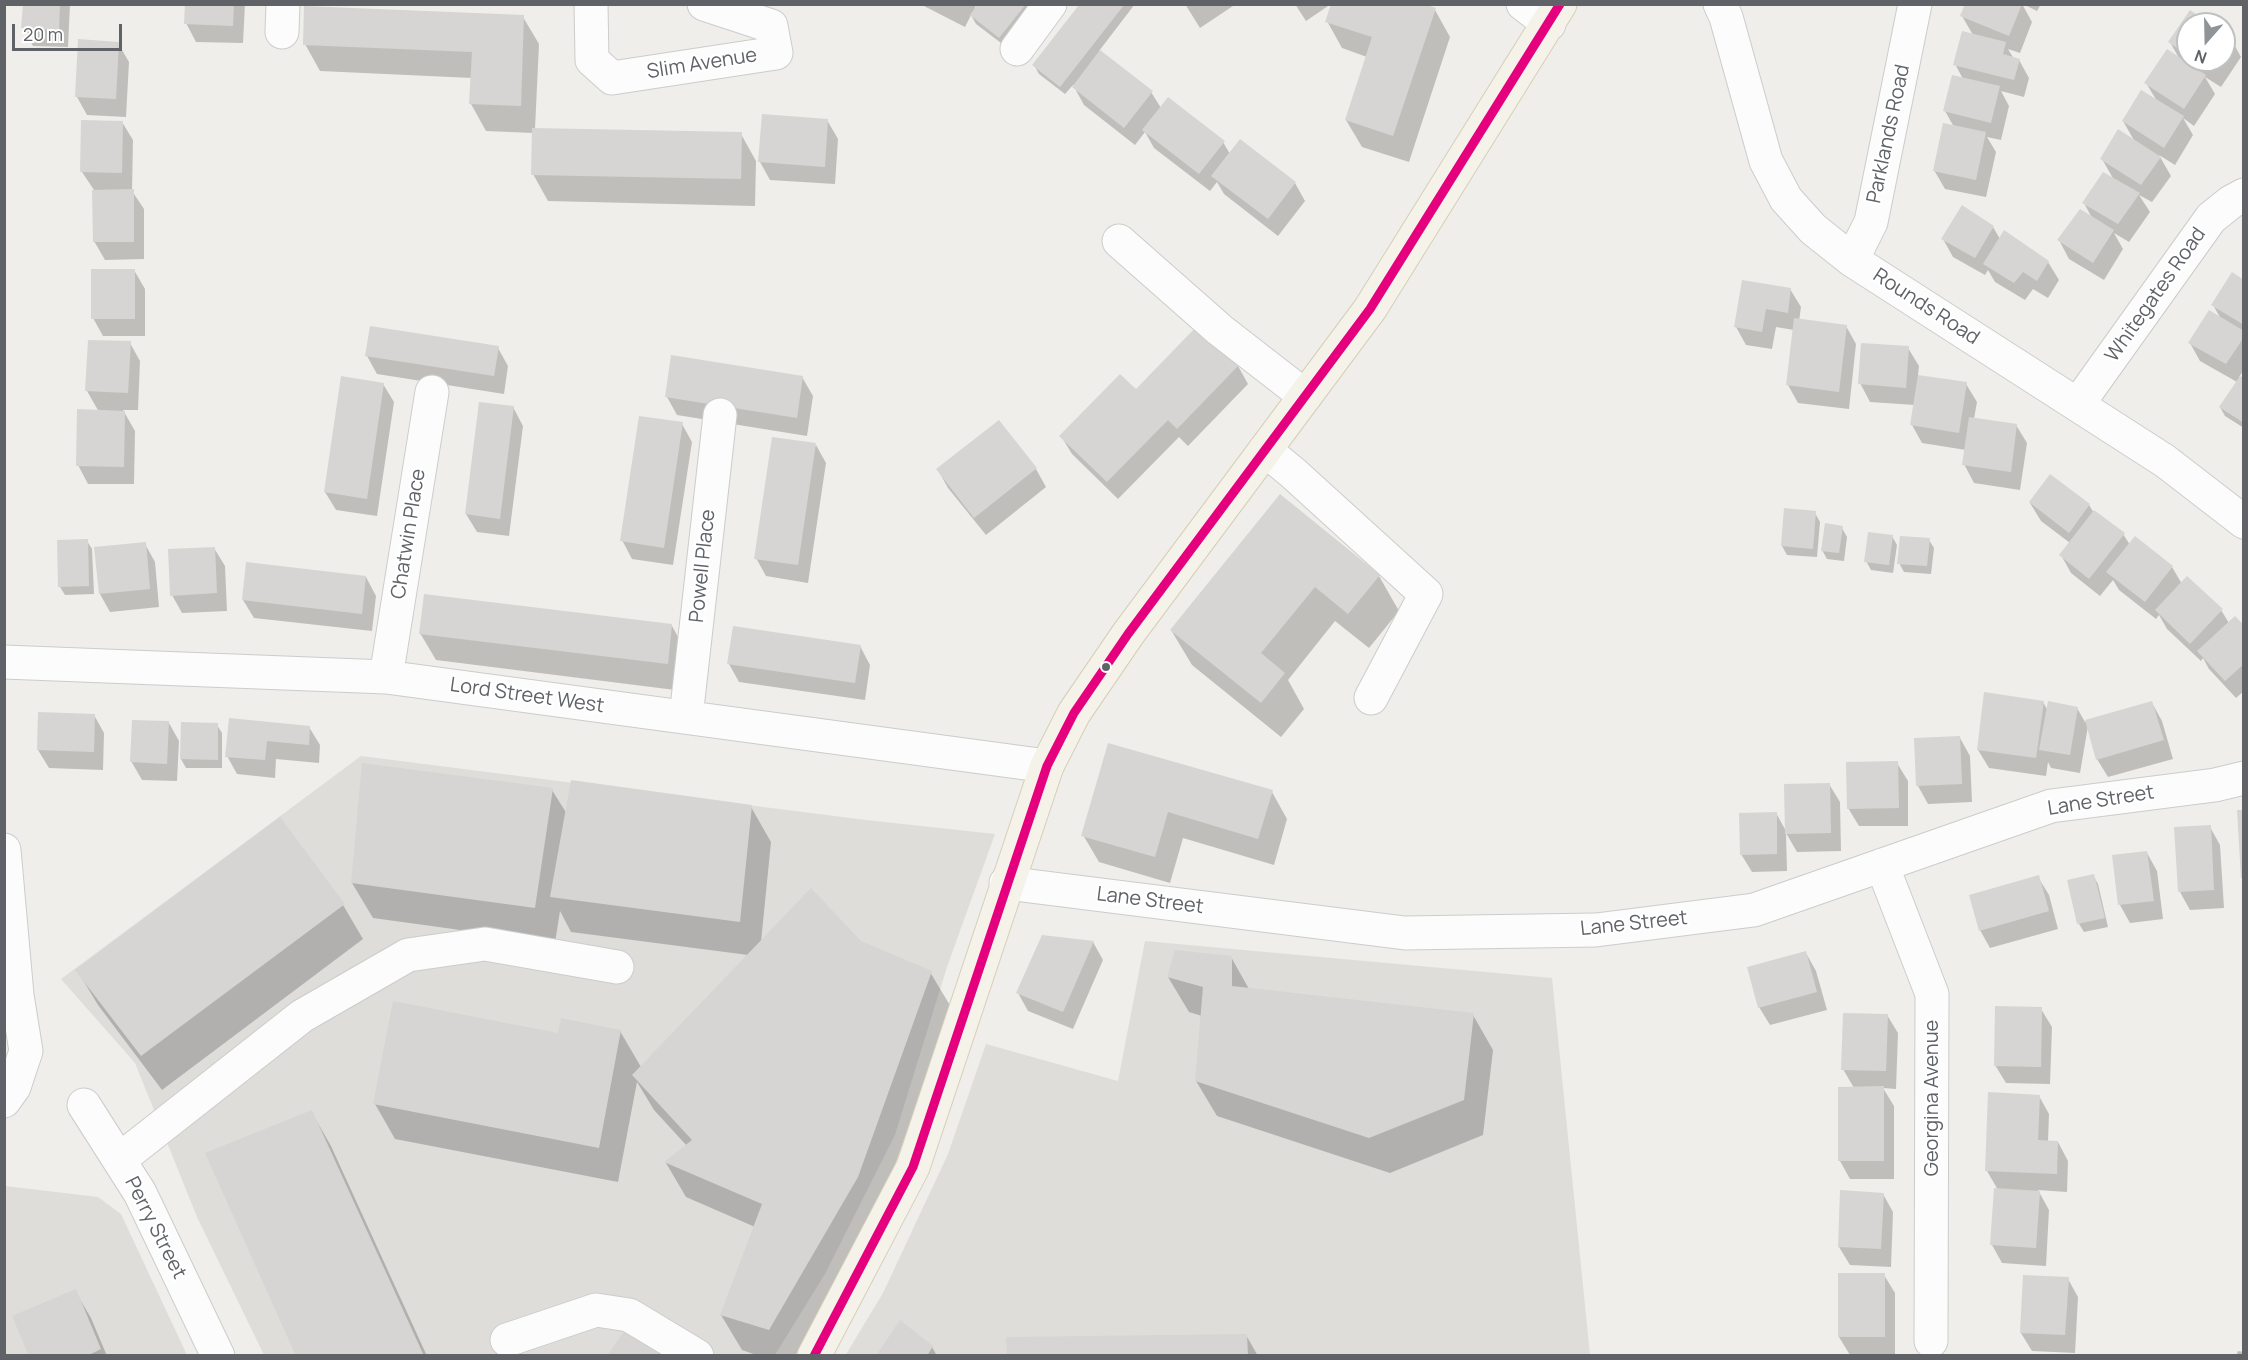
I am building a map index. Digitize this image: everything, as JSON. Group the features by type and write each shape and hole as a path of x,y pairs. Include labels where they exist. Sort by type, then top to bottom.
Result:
{"main road":[{"path":"814,1356 913,1167 1006,883 1047,766 1074,712 1128,634 1370,309 1554,14"}],"street":[{"name":"Slim Avenue","path":"591,4 592,60 612,78 776,53 771,26 704,4"},
{"path":"1017,49 1050,4"},
{"path":"1523,4 1554,14"},
{"name":"Rounds Road","path":"1720,4 1726,17 1766,161 1786,199 1813,229 1852,260 2165,461 2244,522"},
{"name":"Parklands Road","path":"1852,260 1871,222 1915,4"},
{"name":"Whitegates Road","path":"2078,404 2211,218 2244,195"},
{"path":"1119,241 1220,330 1305,396"},
{"name":"Chatwin Place","path":"386,677 432,392"},
{"name":"Powell Place","path":"686,717 720,415"},
{"path":"1265,450 1426,594 1371,698"},
{"name":"Lord Street West","path":"4,662 386,677 1047,766"},
{"name":"Lane Street","path":"1006,883 1405,933 1596,930 1754,910 2051,806 2216,785 2244,778"},
{"path":"4,850 17,995 26,1051 14,1087 4,1101"},
{"name":"Georgina Avenue","path":"1882,865 1932,994 1931,1341"},
{"path":"119,1160 302,1016 408,955 485,944 617,968"},
{"name":"Perry Street","path":"84,1105 140,1193 218,1356"},
{"path":"507,1340 596,1310 629,1315 696,1356"}],"shaded area":[{"path":"361,756 866,820 995,834 947,967 895,1135 825,1274 775,1355 264,1355 197,1217 135,1063 61,979"},
{"path":"1145,941 1552,978 1590,1355 845,1356 883,1293 948,1154 986,1044 1118,1081"},
{"path":"5,1186 98,1197 121,1214 187,1355 5,1356"}],"building":[{"path":"23,4 60,4 59,30 21,28"},
{"path":"185,4 234,4 233,26 184,24"},
{"path":"978,4 1026,4 999,38 970,15"},
{"path":"1331,4 1424,4 1436,8 1393,136 1345,120 1372,37 1325,22"},
{"path":"1965,4 2022,4 2009,36 1960,16"},
{"path":"1079,5 1124,5 1060,87 1032,65"},
{"path":"304,6 524,15 521,106 469,104 472,52 303,45"},
{"path":"2176,30 2176,47 2168,42"},
{"path":"1962,31 2006,42 2003,54 2020,59 2014,80 1953,65"},
{"path":"78,39 119,42 116,99 75,97"},
{"path":"2167,49 2176,55 2176,72 2202,72 2206,75 2184,109 2144,83"},
{"path":"1100,50 1153,91 1124,128 1072,87"},
{"path":"1952,75 2000,86 1991,123 1943,111"},
{"path":"2141,90 2184,116 2164,148 2122,121"},
{"path":"1168,97 1225,141 1199,174 1142,130"},
{"path":"762,114 828,119 825,167 758,162"},
{"path":"81,120 123,121 122,173 80,172"},
{"path":"1943,123 1986,132 1976,180 1933,171"},
{"path":"532,128 742,132 741,179 531,175"},
{"path":"2118,129 2161,157 2141,185 2100,159"},
{"path":"1240,139 1296,182 1268,219 1211,176"},
{"path":"2103,172 2140,193 2118,224 2082,203"},
{"path":"134,189 134,242 93,242 92,190"},
{"path":"1962,205 1994,226 1975,258 1941,239"},
{"path":"2080,209 2114,230 2093,263 2057,240"},
{"path":"2004,230 2049,261 2037,281 2023,272 2014,283 1983,264"},
{"path":"91,269 135,269 135,319 91,319"},
{"path":"2232,272 2244,280 2244,325 2211,305"},
{"path":"1742,280 1791,288 1788,313 1766,309 1762,332 1734,327"},
{"path":"2209,310 2244,331 2244,337 2226,364 2188,343"},
{"path":"1794,318 1847,325 1839,392 1786,385"},
{"path":"1198,325 1239,365 1177,429 1168,420 1107,482 1059,436 1120,374 1136,389"},
{"path":"370,326 499,346 494,376 365,356"},
{"path":"88,340 131,341 128,393 85,391"},
{"path":"1861,343 1909,346 1906,388 1858,384"},
{"path":"671,355 803,376 797,418 665,397"},
{"path":"1918,375 1967,382 1959,433 1910,425"},
{"path":"341,376 384,383 367,499 324,492"},
{"path":"2240,376 2244,378 2244,423 2219,407"},
{"path":"479,402 514,406 500,519 465,514"},
{"path":"77,409 125,411 124,467 76,466"},
{"path":"639,416 683,422 664,548 620,541"},
{"path":"1969,417 2017,424 2011,472 1962,465"},
{"path":"999,420 1037,468 974,518 936,469"},
{"path":"772,437 816,443 798,565 754,559"},
{"path":"2050,474 2090,504 2069,533 2029,502"},
{"path":"1280,494 1380,575 1348,614 1315,587 1261,653 1285,673 1261,703 1170,630"},
{"path":"1784,508 1816,511 1813,549 1781,546"},
{"path":"2094,510 2125,533 2089,579 2059,555"},
{"path":"1825,523 1843,526 1839,553 1821,551"},
{"path":"1868,532 1893,535 1889,565 1864,562"},
{"path":"1900,536 1930,538 1927,566 1897,564"},
{"path":"2135,536 2173,566 2145,602 2106,572"},
{"path":"88,539 89,586 58,587 57,540"},
{"path":"146,542 150,589 99,594 94,547"},
{"path":"215,547 217,593 170,596 168,549"},
{"path":"246,562 366,576 362,614 242,600"},
{"path":"2187,576 2223,609 2190,644 2155,610"},
{"path":"424,594 672,624 668,664 419,634"},
{"path":"2235,616 2244,625 2244,664 2225,681 2197,651"},
{"path":"733,626 861,645 855,683 727,664"},
{"path":"1984,692 2044,701 2036,758 1977,750"},
{"path":"2048,701 2078,707 2070,755 2039,750"},
{"path":"2152,701 2164,740 2096,760 2085,720"},
{"path":"38,712 95,714 94,752 37,750"},
{"path":"229,718 310,726 309,745 267,741 265,760 225,757"},
{"path":"132,720 169,721 167,764 130,762"},
{"path":"181,722 218,723 218,760 180,759"},
{"path":"1960,736 1962,784 1916,786 1914,738"},
{"path":"1108,743 1273,790 1258,839 1168,812 1155,857 1081,836"},
{"path":"1898,761 1899,808 1847,809 1846,762"},
{"path":"362,763 553,788 535,908 351,883"},
{"path":"571,780 752,805 740,922 550,897"},
{"path":"1830,783 1831,833 1785,834 1784,784"},
{"path":"2237,810 2244,810 2244,878 2241,878"},
{"path":"1777,812 1777,854 1740,855 1739,813"},
{"path":"280,817 345,904 141,1056 75,970"},
{"path":"2211,825 2214,890 2178,892 2174,827"},
{"path":"2147,851 2154,901 2118,905 2112,855"},
{"path":"2094,874 2105,918 2077,924 2067,880"},
{"path":"2039,875 2049,911 1979,931 1969,895"},
{"path":"811,888 861,941 932,971 858,1177 769,1330 720,1315 762,1204 664,1162 692,1140 632,1075"},
{"path":"1042,935 1094,941 1063,1012 1016,993"},
{"path":"1175,950 1232,956 1232,986 1474,1013 1464,1100 1369,1138 1195,1081 1203,987 1167,977"},
{"path":"1806,951 1817,992 1758,1008 1747,967"},
{"path":"393,1001 558,1033 561,1018 621,1030 599,1148 373,1104"},
{"path":"1995,1006 2042,1007 2041,1067 1994,1066"},
{"path":"1843,1013 1888,1014 1886,1071 1841,1070"},
{"path":"1884,1086 1884,1161 1838,1161 1838,1087"},
{"path":"1988,1092 2040,1095 2038,1140 2058,1141 2057,1174 1985,1171"},
{"path":"312,1110 424,1356 296,1356 205,1153"},
{"path":"1994,1188 2040,1191 2036,1248 1990,1245"},
{"path":"1840,1190 1884,1193 1881,1249 1838,1247"},
{"path":"1838,1273 1885,1273 1885,1337 1838,1337"},
{"path":"2023,1275 2069,1277 2065,1335 2020,1333"},
{"path":"76,1289 101,1349 87,1356 29,1356 12,1316"},
{"path":"900,1320 933,1346 927,1356 876,1356"},
{"path":"627,1327 668,1356 607,1356"},
{"path":"1247,1334 1248,1356 1007,1356 1006,1337"}],"transit line":[{"path":"814,1356 913,1167 1047,766 1074,713 1128,634 1370,309 1560,4"}]}
